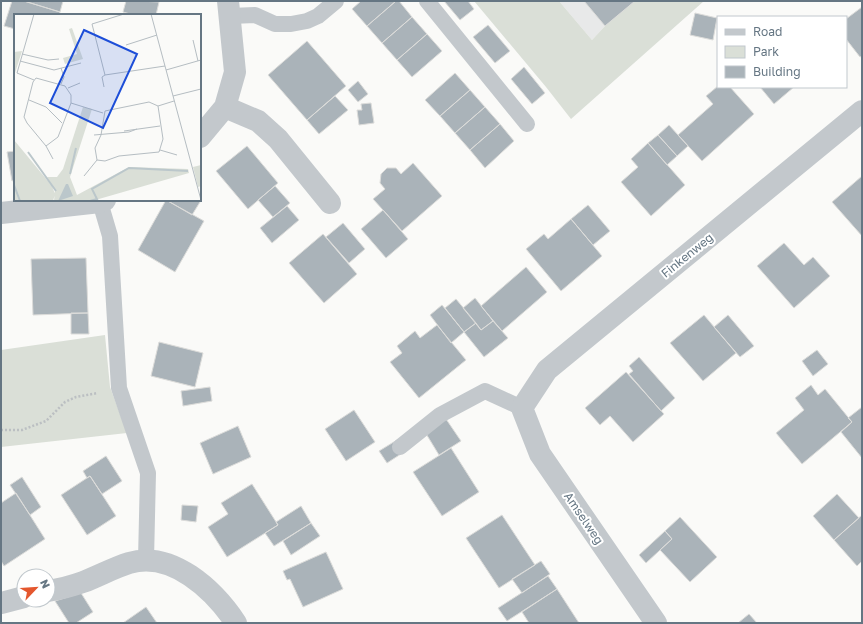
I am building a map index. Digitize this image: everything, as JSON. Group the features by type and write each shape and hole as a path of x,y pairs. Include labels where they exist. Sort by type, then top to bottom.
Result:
{"street":[{"path":"201,136 225,107 235,72 229,9"},
{"path":"225,107 258,121 278,139 330,203"},
{"name":"Finkenweg","path":"522,408 547,370 862,111"},
{"path":"1,213 102,201"},
{"name":"Amselweg","path":"522,408 540,454 656,623"},
{"path":"56,589 82,582 129,563 146,560 168,564 190,576 210,591 236,623"},
{"path":"1,602 16,599"}],"lane":[{"path":"229,9 255,15 275,24 291,24 307,21 318,16 336,1"},
{"path":"427,1 526,124"},
{"path":"102,201 110,236 119,388 148,473 146,560"},
{"path":"400,447 440,415 485,391 522,408"}],"path":[{"path":"1,430 22,430 46,421 65,402 76,397 119,388"}],"shaded area":[{"path":"559,1 635,1 605,26 592,40"}],"green space":[{"path":"474,1 559,1 592,40 605,26 635,1 704,1 571,119"},
{"path":"105,335 110,387 127,433 1,447 1,350"}],"building":[{"path":"12,1 24,1 60,12 59,14 14,14 14,29 4,26"},
{"path":"24,1 63,1 60,12"},
{"path":"126,1 159,2 156,14 130,14 123,12"},
{"path":"361,1 396,1 367,26 352,9"},
{"path":"396,1 399,1 412,17 382,43 367,26"},
{"path":"444,1 468,1 474,9 460,20"},
{"path":"584,1 635,1 605,26"},
{"path":"862,7 862,56 860,57 847,40 847,18"},
{"path":"695,13 717,18 713,40 690,35"},
{"path":"412,17 427,34 397,60 382,43"},
{"path":"488,25 510,51 495,63 473,37"},
{"path":"427,34 442,51 412,77 397,60"},
{"path":"307,41 346,86 307,120 268,75"},
{"path":"524,67 545,93 532,104 511,79"},
{"path":"455,73 470,90 440,116 425,100"},
{"path":"358,81 368,94 358,102 348,90"},
{"path":"717,87 731,88 754,114 702,161 678,135 713,104 706,96"},
{"path":"761,88 793,88 774,104"},
{"path":"470,90 485,107 455,133 440,116"},
{"path":"335,96 348,110 319,134 307,120"},
{"path":"371,103 374,123 359,125 357,110 362,110 361,104"},
{"path":"485,107 500,124 470,150 455,133"},
{"path":"500,124 514,141 485,168 470,150"},
{"path":"669,125 688,146 677,156 658,135"},
{"path":"658,135 677,156 667,165 648,143"},
{"path":"648,143 685,185 651,216 621,182 638,167 631,159"},
{"path":"247,146 278,183 248,209 216,171"},
{"path":"14,151 14,180 12,181 7,152"},
{"path":"413,163 442,196 402,231 373,199 385,189 380,183 381,174 387,168 396,168 401,174"},
{"path":"862,176 862,236 832,202"},
{"path":"275,186 290,203 273,217 258,200"},
{"path":"165,201 204,221 175,272 138,250"},
{"path":"168,201 199,201 200,202 192,215"},
{"path":"588,205 610,231 593,245 571,219"},
{"path":"287,206 299,220 272,243 260,228"},
{"path":"383,210 408,239 386,258 361,229"},
{"path":"571,219 602,256 561,291 526,249 544,234 548,239"},
{"path":"343,223 365,249 349,263 326,237"},
{"path":"323,234 357,274 324,303 289,263"},
{"path":"784,243 804,265 813,257 830,276 794,308 757,266"},
{"path":"86,258 88,313 33,315 31,259"},
{"path":"526,267 547,292 502,331 481,306"},
{"path":"475,298 493,321 481,330 463,308"},
{"path":"456,299 476,323 464,332 445,308"},
{"path":"442,305 464,332 451,343 430,315"},
{"path":"71,313 88,313 89,334 71,334"},
{"path":"704,315 736,353 703,381 670,343"},
{"path":"728,315 754,346 740,357 714,327"},
{"path":"493,321 508,338 484,357 464,332 476,323 481,330"},
{"path":"437,325 466,360 419,398 390,362 402,353 397,346 415,331 420,338"},
{"path":"159,342 203,353 195,387 151,376"},
{"path":"817,350 828,364 813,376 802,361"},
{"path":"639,357 675,398 661,411 629,374 633,371 629,366"},
{"path":"626,372 664,414 633,442 610,416 600,425 585,408"},
{"path":"811,385 818,395 825,389 852,422 802,464 776,433 804,410 795,398"},
{"path":"210,387 212,401 183,406 181,391"},
{"path":"862,407 862,458 841,432 852,422 848,418"},
{"path":"354,410 375,442 346,461 325,429"},
{"path":"446,419 461,441 439,455 425,432"},
{"path":"238,426 251,457 213,474 200,443"},
{"path":"397,440 404,452 387,463 379,451"},
{"path":"451,448 479,492 442,516 413,472"},
{"path":"106,456 122,481 102,494 90,476 87,478 83,471"},
{"path":"90,476 116,516 87,535 61,495"},
{"path":"22,477 41,507 30,515 10,485"},
{"path":"252,484 278,525 227,557 208,527 228,514 221,503"},
{"path":"16,493 45,539 4,566 1,561 1,503"},
{"path":"837,494 859,518 834,540 813,516"},
{"path":"182,505 198,506 196,522 181,520"},
{"path":"301,506 311,523 274,546 265,533 278,525 276,522"},
{"path":"502,515 535,565 499,588 466,538"},
{"path":"862,515 862,561 857,566 834,540"},
{"path":"680,517 717,557 690,582 660,550 672,539 665,531"},
{"path":"311,523 320,536 291,555 283,541"},
{"path":"665,531 672,539 646,563 639,555"},
{"path":"326,552 343,589 303,607 290,579 287,580 283,571"},
{"path":"541,561 550,574 522,593 512,579"},
{"path":"548,576 557,589 507,621 498,608"},
{"path":"557,589 579,623 529,623 522,612"},
{"path":"81,593 93,612 76,623 69,623 56,601"},
{"path":"146,607 157,623 123,623"},
{"path":"749,614 757,623 738,623"}]}
